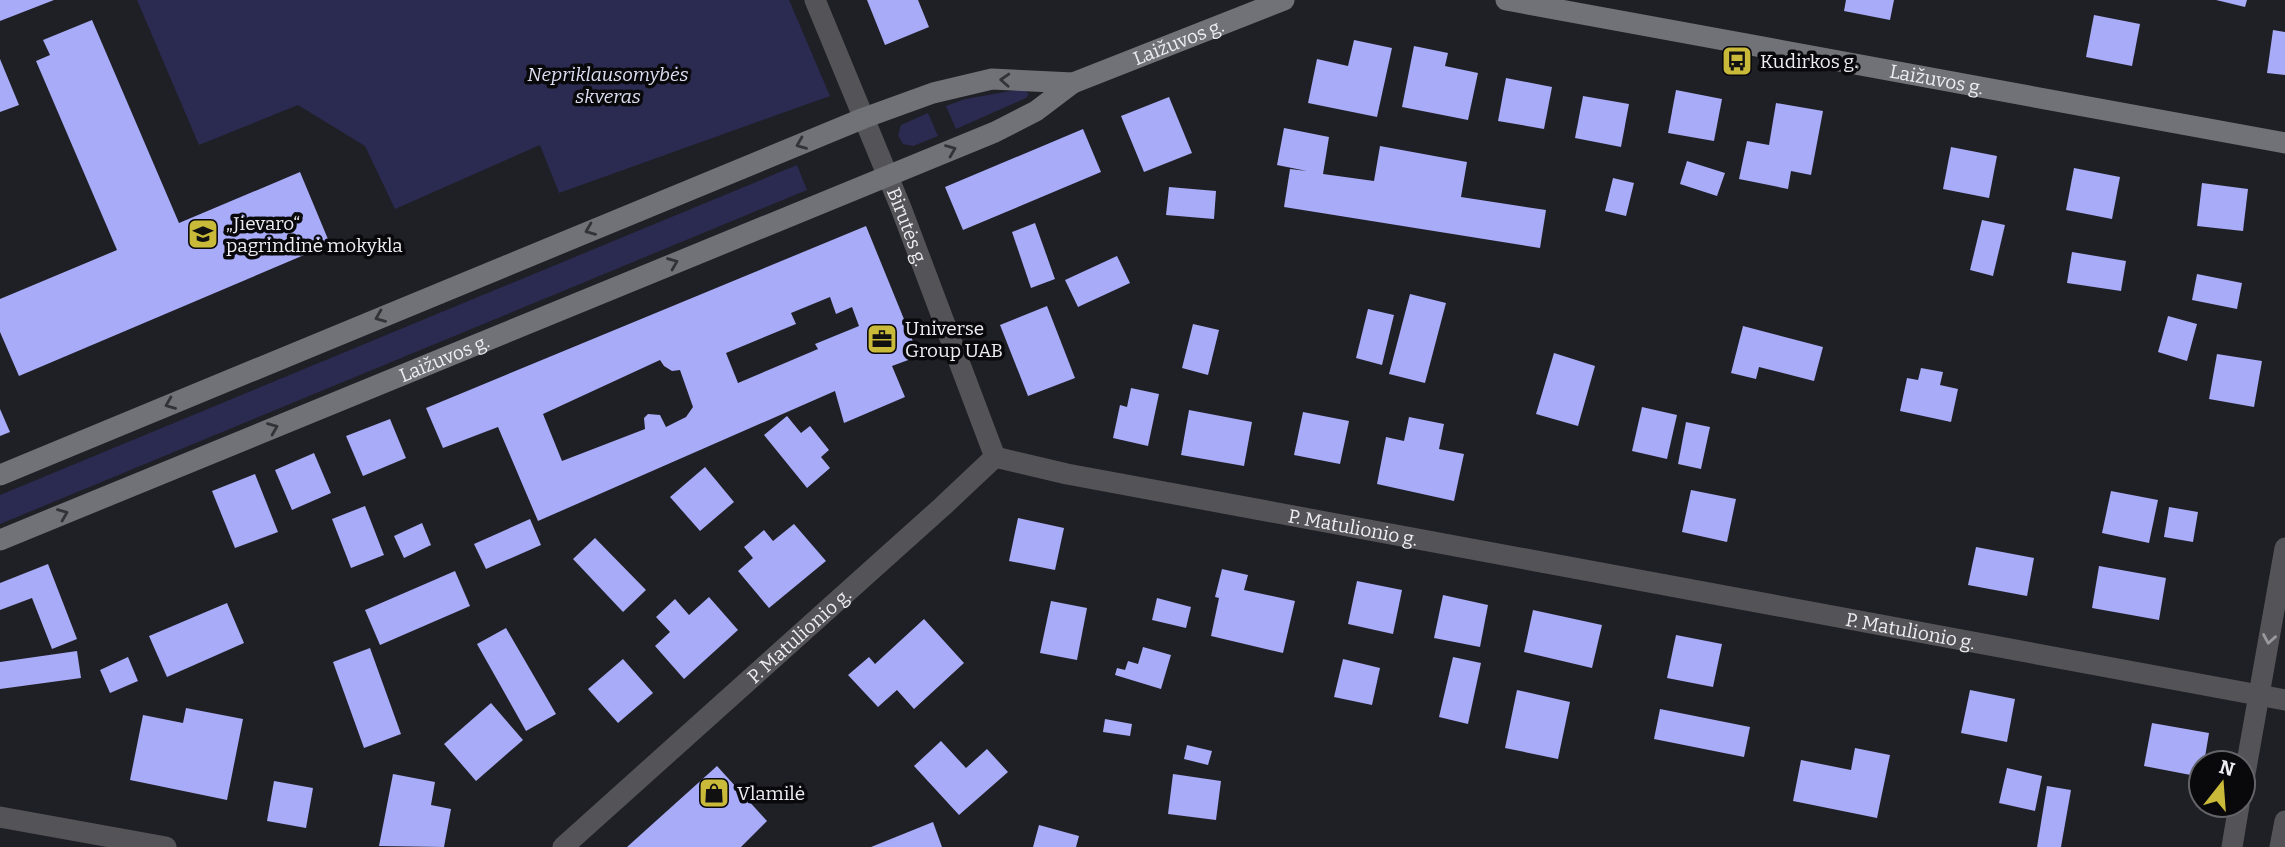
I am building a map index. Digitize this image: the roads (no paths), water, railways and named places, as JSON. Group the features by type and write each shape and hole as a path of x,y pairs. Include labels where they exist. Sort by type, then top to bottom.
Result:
{"main road":[{"name":"Laižuvos g.","path":"0,540 995,132 1036,111 1073,83 1284,0"},
{"name":"Laižuvos g.","path":"1506,0 2285,143"},
{"path":"0,475 864,118 933,93 992,79 1073,83"}],"street":[{"name":"Birutės g.","path":"815,0 887,175 995,457"},
{"name":"P. Matulionio g.","path":"563,847 995,457 1080,476 2285,700"},
{"path":"2249,749 2285,548"},
{"path":"0,817 166,847"},
{"path":"2232,847 2237,819"},
{"path":"2280,847 2285,821"}],"place":[{"name":"Kudirkos g.","path":"1737,61"},
{"name":"„Jievaro“ pagrindinė mokykla","path":"203,234"},
{"name":"Universe Group UAB","path":"882,339"},
{"name":"Vlamilė","path":"714,793"}],"park label":[{"name":"Nepriklausomybės skveras","path":"608,85"}]}
